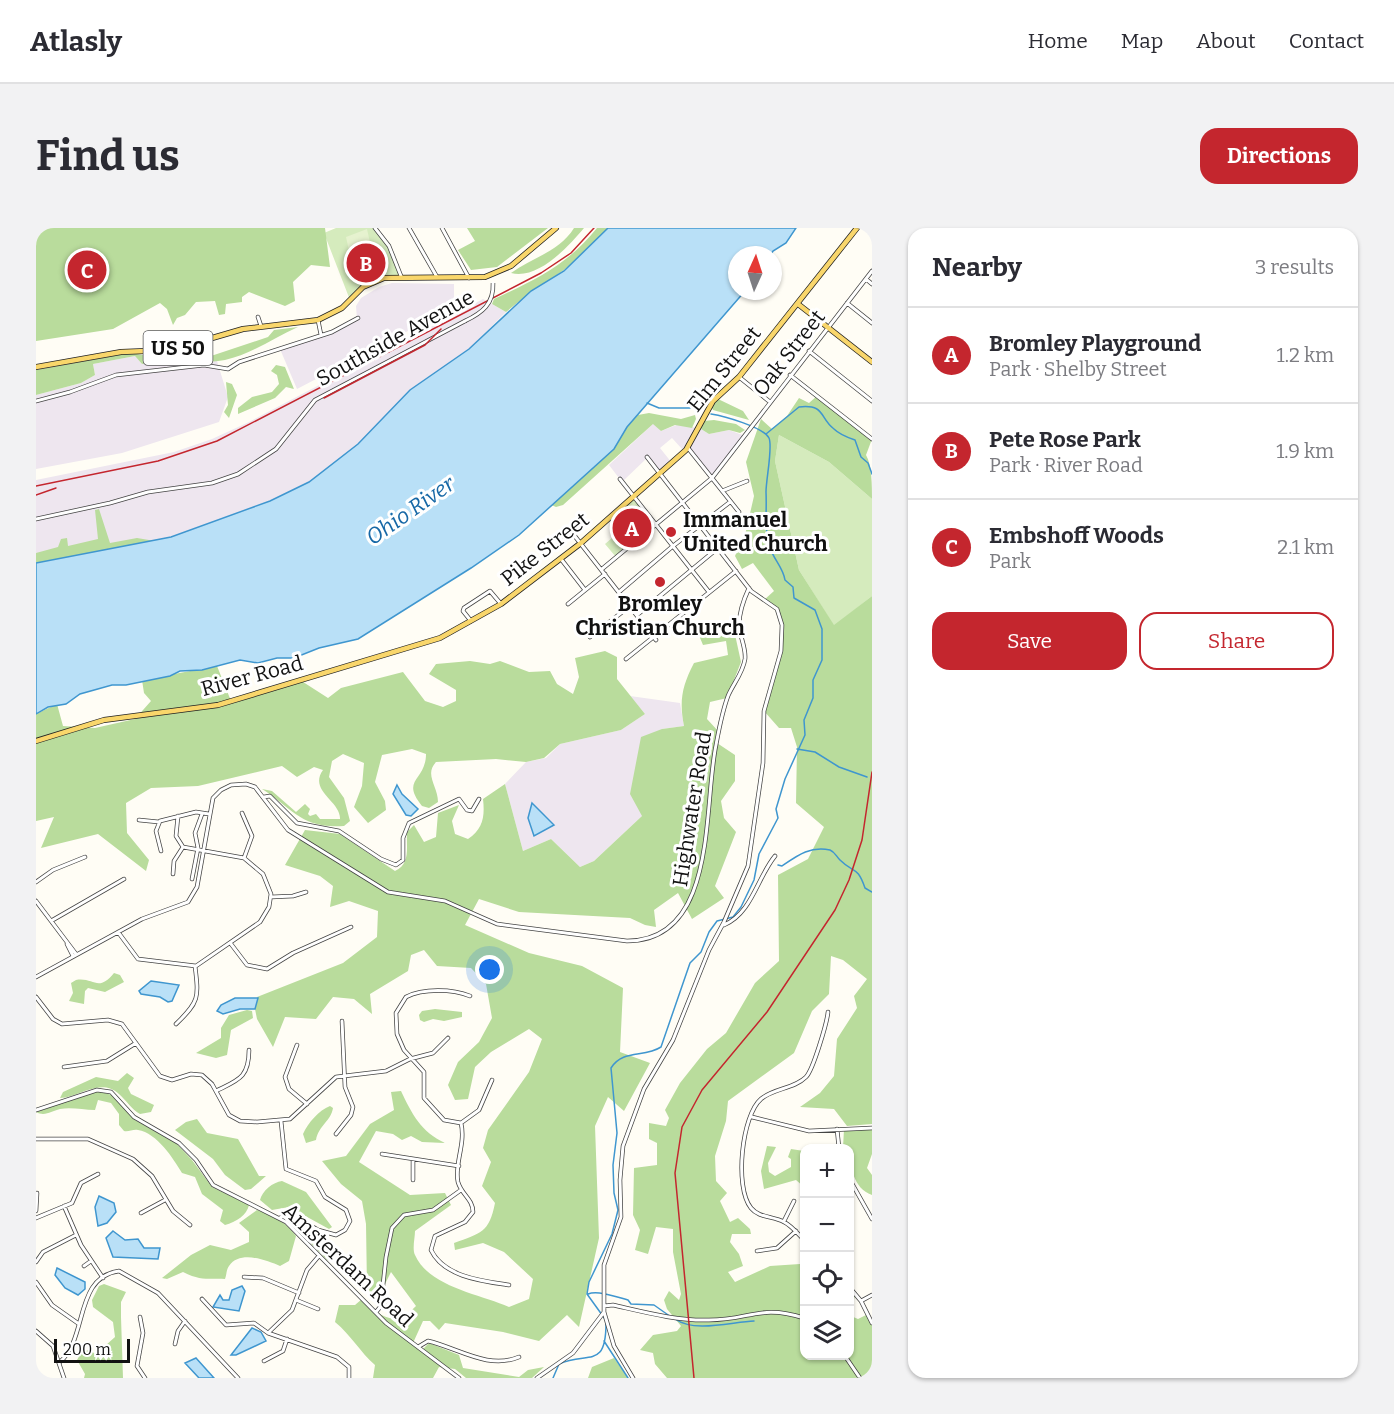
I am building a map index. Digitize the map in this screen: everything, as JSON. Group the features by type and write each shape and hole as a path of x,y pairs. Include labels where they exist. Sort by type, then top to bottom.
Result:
{"main road":[{"name":"US 50","path":"36,367 121,352 176,349 261,326 300,320 318,320 342,308 369,284 400,276 470,278 491,275 511,266 556,228"},
{"name":"Elm Street","path":"688,448 706,411 740,377 857,228"},
{"path":"798,304 872,362"},
{"name":"Pike Street","path":"472,622 501,604 581,543 688,448"},
{"name":"River Road","path":"36,741 104,720 218,705 428,642 472,622"}],"street":[{"path":"409,228 437,277"},
{"path":"442,228 470,278"},
{"path":"377,229 389,246 400,276"},
{"name":"Oak Street","path":"602,569 712,478 872,271"},
{"name":"Southside Avenue","path":"36,519 110,504 148,492 212,483 238,474 276,449 315,400 465,321 487,306 492,296 491,275"},
{"path":"866,279 872,284"},
{"path":"847,303 872,323"},
{"path":"258,316 261,326"},
{"path":"36,401 70,392 116,375 204,364 228,369 239,362 321,335 358,318"},
{"path":"318,320 321,335"},
{"path":"809,351 872,401"},
{"path":"790,375 872,439"},
{"path":"740,377 770,402"},
{"path":"688,448 739,512"},
{"path":"537,1378 573,1353 602,1314 604,1265 621,1216 620,1180 624,1141 644,1089 670,1048 709,950 748,866 764,763 764,711 781,651 782,625 777,609 749,588 647,457"},
{"path":"620,478 709,592"},
{"path":"722,491 747,481"},
{"path":"619,592 730,502"},
{"path":"547,549 570,531 655,639"},
{"path":"637,615 718,548"},
{"path":"561,559 585,590"},
{"path":"626,659 655,639 736,571"},
{"path":"568,604 605,574"},
{"name":"Highwater Road","path":"264,796 277,819 290,831 388,892 445,901 501,925 627,941 656,936 680,919 695,890 707,824 711,772 724,708 745,658 739,621 749,588"},
{"path":"472,622 463,609 490,591 501,604"},
{"path":"590,636 630,606"},
{"path":"36,977 142,919 190,900 197,887 213,798 227,786 249,784 264,796 270,796 297,823 339,831 381,859 396,865 403,860 404,838 409,823 459,799 467,810 472,811 480,799"},
{"path":"192,879 192,867 197,850 195,833 202,813"},
{"path":"242,813 252,836 244,858"},
{"path":"139,820 159,822 178,816 209,814"},
{"path":"118,932 129,951 138,959 195,966 231,944 263,920 271,897 267,880 244,858 183,847 176,836 178,816"},
{"path":"159,822 156,831 161,851"},
{"path":"173,874 174,861 183,847"},
{"path":"723,924 735,918 749,902 762,874 775,856"},
{"path":"36,882 53,870 85,857"},
{"path":"51,921 124,879"},
{"path":"271,897 293,896 306,891"},
{"path":"36,901 75,955"},
{"path":"231,944 247,965 267,969 292,953 351,927"},
{"path":"176,1024 196,1004 195,966"},
{"path":"470,996 452,992 417,993 401,1001 396,1013 397,1034 400,1045 424,1072 423,1094 427,1102 447,1122 461,1124 479,1110 492,1080"},
{"path":"36,998 59,1023 71,1026 116,1021 126,1027 162,1077 175,1080 199,1074 207,1078 226,1111 236,1119 261,1123 294,1118 323,1087 345,1075 386,1071 412,1058 433,1053 448,1038"},
{"path":"800,1236 783,1221 758,1213 746,1198 741,1160 752,1117 762,1098 801,1081 811,1071 828,1012"},
{"path":"336,1134 353,1112 345,1075 342,1021"},
{"path":"64,1067 107,1060 136,1043"},
{"path":"297,1045 286,1069 285,1081 289,1089 307,1104"},
{"path":"216,1091 244,1075 248,1066 249,1050"},
{"name":"Amsterdam Road","path":"36,1110 97,1090 111,1092 134,1117 180,1143 196,1160 213,1185 280,1218 376,1312 459,1378"},
{"path":"752,1117 801,1130 872,1128"},
{"path":"280,1218 284,1213 290,1213 318,1230 336,1235 345,1230 350,1221 346,1210 326,1197 316,1181 286,1169 281,1121"},
{"path":"461,1124 464,1137 458,1179 461,1190 472,1204 471,1217 435,1236 430,1246 433,1254 449,1270 473,1278 508,1285"},
{"path":"837,1129 838,1144"},
{"path":"36,1139 83,1137 104,1144 145,1168 173,1211 190,1225"},
{"path":"382,1154 459,1166"},
{"path":"413,1159 413,1180"},
{"path":"36,1218 75,1201 82,1181 98,1174"},
{"path":"854,1188 872,1219"},
{"path":"376,1312 386,1300 383,1285 392,1227 404,1215 433,1210 461,1190"},
{"path":"36,1211 37,1193"},
{"path":"141,1213 165,1200"},
{"path":"783,1221 794,1201"},
{"path":"64,1206 76,1235 103,1278"},
{"path":"757,1251 777,1248 796,1231"},
{"path":"36,1262 43,1252 76,1235"},
{"path":"268,1333 273,1325 290,1313 308,1268 318,1257"},
{"path":"84,1266 91,1261"},
{"path":"60,1362 67,1355 80,1324 87,1295 103,1278 114,1272 126,1273 158,1293 236,1376 231,1378"},
{"path":"244,1277 263,1278 298,1293"},
{"path":"36,1282 51,1305 80,1324"},
{"path":"854,1293 861,1301 872,1323"},
{"path":"861,1301 872,1295"},
{"path":"202,1299 224,1323 231,1326 254,1323 268,1333 343,1360 350,1370 349,1378"},
{"path":"296,1300 318,1309"},
{"path":"604,1306 614,1305 694,1320 716,1320 767,1311 800,1317"},
{"path":"602,1314 614,1346 633,1378"},
{"path":"140,1317 143,1333 137,1366 145,1378"},
{"path":"175,1344 178,1331 185,1321"},
{"path":"36,1331 48,1339 60,1362 64,1378"},
{"path":"264,1361 283,1351 287,1340"},
{"path":"418,1347 428,1341 470,1356 501,1362 519,1357"},
{"path":"56,1353 67,1355"},
{"path":"848,1360 860,1378"}],"shaded area":[{"path":"392,283 454,284 454,299 448,310 297,389 280,349 332,332 357,319 356,306 361,298 379,287"},
{"path":"483,299 506,312 469,349 410,390 358,444 309,482 270,501 171,537 36,563 36,480 174,452 212,439 249,422"},
{"path":"135,356 142,364 159,361 217,361 228,397 219,422 122,453 36,469 36,395 81,383 95,375 93,364"},
{"path":"654,423 661,431 679,424 701,429 709,434 729,430 745,436 712,478 688,448 682,449 672,438 660,448 672,463 661,474 647,458 622,482 609,465"},
{"path":"630,696 680,703 684,726 662,729 642,816 594,861 580,867 551,839 523,851 505,784 526,762 546,758 560,744 621,730 645,714"}],"green space":[{"path":"36,228 325,228 330,267 311,265 293,282 295,301 285,306 249,292 242,297 242,302 226,304 225,314 219,315 215,301 196,302 185,315 177,318 173,325 167,309 160,303 113,329 36,341"},
{"path":"336,228 375,228 389,246 401,276 372,282 350,300 324,233"},
{"path":"467,228 548,228 497,267 471,270 458,250 475,241"},
{"path":"574,228 584,228 552,260 532,272 511,273 561,243"},
{"path":"597,228 608,228 598,241 573,263 506,312 492,304 494,299 538,278 563,261"},
{"path":"367,229 371,247 383,264 355,278 346,237"},
{"path":"298,327 253,350 225,360 142,364 135,356 93,364 95,375 81,383 36,395 36,370 130,353 174,360 199,351 208,357 268,337 274,330"},
{"path":"276,365 285,367 294,389 286,387 275,398 238,414 238,408 252,397 272,392 279,384 277,375 271,371"},
{"path":"226,382 232,384 237,395 229,418 224,412 228,405"},
{"path":"817,396 872,439 866,455 871,470 872,499 829,462 779,435 775,461 799,570 834,625 872,596 872,1124 847,1126 834,1109 800,1107 820,1093 834,1076 837,1039 857,1008 854,996 867,979 843,960 831,956 829,994 812,1011 794,1053 728,1101 726,1121 715,1156 716,1181 727,1193 720,1201 730,1222 738,1218 750,1229 751,1234 732,1234 730,1242 739,1254 743,1266 728,1272 735,1282 770,1266 800,1264 800,1360 854,1360 854,1317 858,1319 868,1314 872,1323 872,1378 667,1378 655,1364 653,1353 640,1350 653,1335 677,1331 681,1326 667,1309 664,1300 669,1291 679,1300 681,1294 673,1252 673,1229 656,1227 648,1254 635,1250 640,1230 633,1215 634,1168 657,1165 657,1143 649,1139 649,1123 666,1126 669,1118 665,1110 680,1083 707,1049 726,1033 755,983 779,961 778,875 808,859 824,827 796,803 797,747 791,728 779,728 764,711 781,651 780,622 775,609 764,600 774,591 753,563 742,569 735,556 746,531 754,496 746,462 761,419 772,429 787,416 799,398 809,403"},
{"path":"718,399 743,411 749,420 713,410 711,406"},
{"path":"649,413 681,419 695,415 696,419 692,428 675,425 661,431 653,424 563,505 556,507 549,504 638,415"},
{"path":"714,420 736,424 745,430 740,433 729,430 709,434 701,429 704,421"},
{"path":"779,435 829,462 872,499 872,596 834,626 799,570 775,461"},
{"path":"634,497 655,523 616,557 605,544 619,532 608,519"},
{"path":"634,503 647,520 647,525 631,539 624,529 622,520"},
{"path":"99,509 110,543 137,538 155,541 36,563 36,553 58,547 61,539 67,538 68,546 98,539 95,510"},
{"path":"714,626 734,630 741,662 727,698 710,702 707,719 719,732 717,743 735,755 735,781 721,801 724,818 736,832 715,886 724,898 692,919 678,893 654,910 656,927 630,918 519,912 479,899 465,925 529,953 582,966 623,988 620,1052 650,1063 624,1111 608,1097 595,1126 599,1238 579,1327 567,1315 539,1341 503,1332 445,1323 439,1330 430,1321 423,1321 413,1343 422,1350 429,1343 459,1355 463,1368 519,1377 528,1370 544,1367 532,1378 466,1378 455,1369 439,1367 433,1378 373,1378 375,1365 335,1322 339,1305 355,1305 362,1299 388,1318 401,1317 416,1306 391,1272 376,1302 367,1287 366,1224 362,1201 341,1184 322,1161 346,1156 370,1124 394,1110 391,1092 401,1091 413,1115 423,1128 445,1143 422,1142 411,1136 402,1140 393,1134 376,1131 359,1162 410,1195 445,1193 451,1205 415,1231 415,1255 432,1275 456,1288 509,1307 529,1299 533,1279 504,1252 483,1243 455,1250 454,1243 477,1234 490,1221 495,1203 482,1186 491,1162 483,1148 488,1130 529,1072 542,1039 529,1029 491,1052 475,1067 468,1099 455,1100 448,1085 458,1062 479,1042 492,1018 486,984 471,968 437,966 424,950 411,955 408,971 370,994 372,1014 354,999 333,997 316,1019 285,1017 273,1047 257,1019 255,1009 257,997 343,963 377,937 378,911 349,901 330,907 333,886 320,876 285,865 305,830 340,834 395,871 406,860 407,832 414,825 424,842 436,837 438,813 459,805 452,821 455,834 468,839 477,831 482,822 483,799 505,784 523,851 551,839 580,867 594,861 642,816 630,794 641,737 662,729 684,726 683,694 694,663 728,655 726,641 703,645 698,633"},
{"path":"605,651 617,657 617,679 645,714 621,730 560,744 544,758 526,762 496,759 436,762 431,776 438,802 429,808 422,806 413,790 425,763 426,754 412,749 382,755 375,782 385,801 386,810 368,823 354,807 362,786 364,763 343,754 332,761 329,777 344,798 350,821 344,826 329,826 307,821 262,789 272,791 296,812 305,804 310,809 308,814 310,816 316,814 320,819 340,819 336,807 319,784 319,777 323,770 314,767 297,777 282,766 198,786 151,788 126,803 127,833 149,860 146,871 98,834 41,848 54,817 36,821 36,714 57,704 63,726 95,728 135,719 151,701 144,693 142,680 217,666 231,701 300,680 328,698 341,688 403,672 425,701 443,707 456,701 456,690 429,674 436,664 470,661 490,664 500,661 529,672 550,671 557,684 573,694 579,677 575,658"},
{"path":"114,973 120,975 124,982 105,992 88,988 85,991 84,1004 69,1001 73,993 71,983 82,980 100,983 109,979"},
{"path":"435,1009 462,1012 462,1017 444,1021 433,1019 424,1022 420,1020 419,1015 422,1011"},
{"path":"247,1010 252,1011 253,1018 231,1030 227,1055 216,1058 196,1053 221,1038 221,1028 229,1015"},
{"path":"127,1073 134,1078 128,1088 131,1094 154,1105 151,1112 140,1114 119,1094 104,1087 60,1098 63,1092 96,1077 118,1081"},
{"path":"98,1091 112,1095 135,1120 176,1143 212,1187 249,1205 246,1212 229,1224 225,1225 220,1221 223,1210 202,1194 195,1177 182,1173 164,1147 152,1136 138,1130 124,1131 119,1125 119,1114 111,1103 98,1100 95,1110 69,1108 45,1114 36,1112"},
{"path":"330,1106 333,1108 332,1112 316,1140 306,1143 303,1134 308,1126 318,1114"},
{"path":"197,1119 207,1133 238,1139 259,1176 266,1176 251,1189 245,1190 225,1175 213,1159 175,1130 186,1122"},
{"path":"872,1128 872,1154 867,1168 872,1175 872,1195 861,1187 854,1176 854,1144 843,1144 844,1129"},
{"path":"767,1146 776,1147 768,1163 769,1172 775,1176 791,1167 791,1159 788,1157 791,1149 800,1150 800,1184 796,1180 764,1189 761,1171"},
{"path":"282,1181 306,1192 332,1227 329,1229 289,1207 272,1210 260,1200 268,1188"},
{"path":"257,1210 279,1220 296,1236 289,1261 280,1266 246,1257 234,1261 229,1266 225,1279 199,1278 183,1272 167,1279 162,1278 191,1255 210,1245 231,1250 249,1242 249,1232 239,1223"},
{"path":"288,1214 317,1233 334,1255 331,1261 327,1260 286,1217"},
{"path":"104,1284 126,1292 121,1302 123,1378 84,1378 85,1374 77,1360 81,1353 88,1350 96,1354 115,1337 113,1322 93,1307 92,1300 99,1286"},
{"path":"614,1358 628,1378 588,1378 592,1367"}],"water":[{"name":"Ohio River","path":"608,228 796,228 786,243 781,246 728,246 728,300 737,300 627,427 614,449 519,535 471,568 358,639 319,648 294,658 277,658 258,663 240,660 202,670 180,671 170,676 126,685 112,685 80,694 66,704 48,707 36,714 36,563 171,537 270,501 309,482 358,444 410,390 469,349 531,291 564,271"},
{"path":"397,785 402,794 418,809 411,816 406,815 393,794"},
{"path":"532,803 554,825 534,836 528,818"},
{"path":"151,981 179,985 172,1001 168,1002 160,997 141,994 139,991"},
{"path":"235,998 258,998 255,1009 240,1009 223,1014 217,1011 221,1005"},
{"path":"99,1196 114,1203 116,1212 107,1223 98,1226 95,1207"},
{"path":"113,1231 125,1240 138,1239 144,1248 160,1248 158,1259 113,1257 106,1238"},
{"path":"57,1268 85,1282 85,1289 78,1295 65,1288 55,1275"},
{"path":"242,1286 245,1291 239,1311 213,1307 220,1295 223,1300 229,1300 232,1290"},
{"path":"252,1328 261,1332 266,1341 236,1355 231,1355"},
{"path":"196,1358 214,1378 199,1378 185,1363"}],"waterway":[{"path":"647,403 659,408 690,408"},
{"path":"766,434 799,407 814,408 836,431 855,440 861,457 868,463 872,474"},
{"path":"605,1319 587,1294 589,1282 612,1234 618,1210 614,1193 613,1165 617,1133 611,1068 621,1058 661,1047 690,963 701,952 709,932 717,921 733,917 741,907 754,880 759,854 778,818 776,809 785,779 805,735 804,720 813,698 813,680 822,660 822,629 815,610 794,598 793,587 785,580 768,541 766,492 769,438 751,426 711,414"},
{"path":"797,749 815,752 839,767 867,777"},
{"path":"778,865 782,866 810,850 830,850 857,873 865,888 872,892"},
{"path":"588,1294 602,1293 628,1300 631,1304 654,1305 671,1317"},
{"path":"675,1319 683,1323 703,1326 754,1321"},
{"path":"553,1378 559,1364 599,1353 603,1347 606,1323"},
{"path":"604,1341 628,1378"}],"railway":[{"path":"36,486 158,461 217,441 541,273 571,253 594,228"},
{"path":"324,398 425,345 441,329"},
{"path":"36,495 56,488"},
{"path":"694,1378 675,1173 682,1127 702,1090 767,1012 835,910 849,880 862,840 872,772"}],"place":[{"name":"Pete Rose Park","path":"366,263"},
{"name":"Embshoff Woods","path":"87,270"},
{"name":"Bromley Playground","path":"632,528"},
{"name":"Immanuel United Church","path":"671,532"},
{"name":"Bromley Christian Church","path":"660,582"}]}
